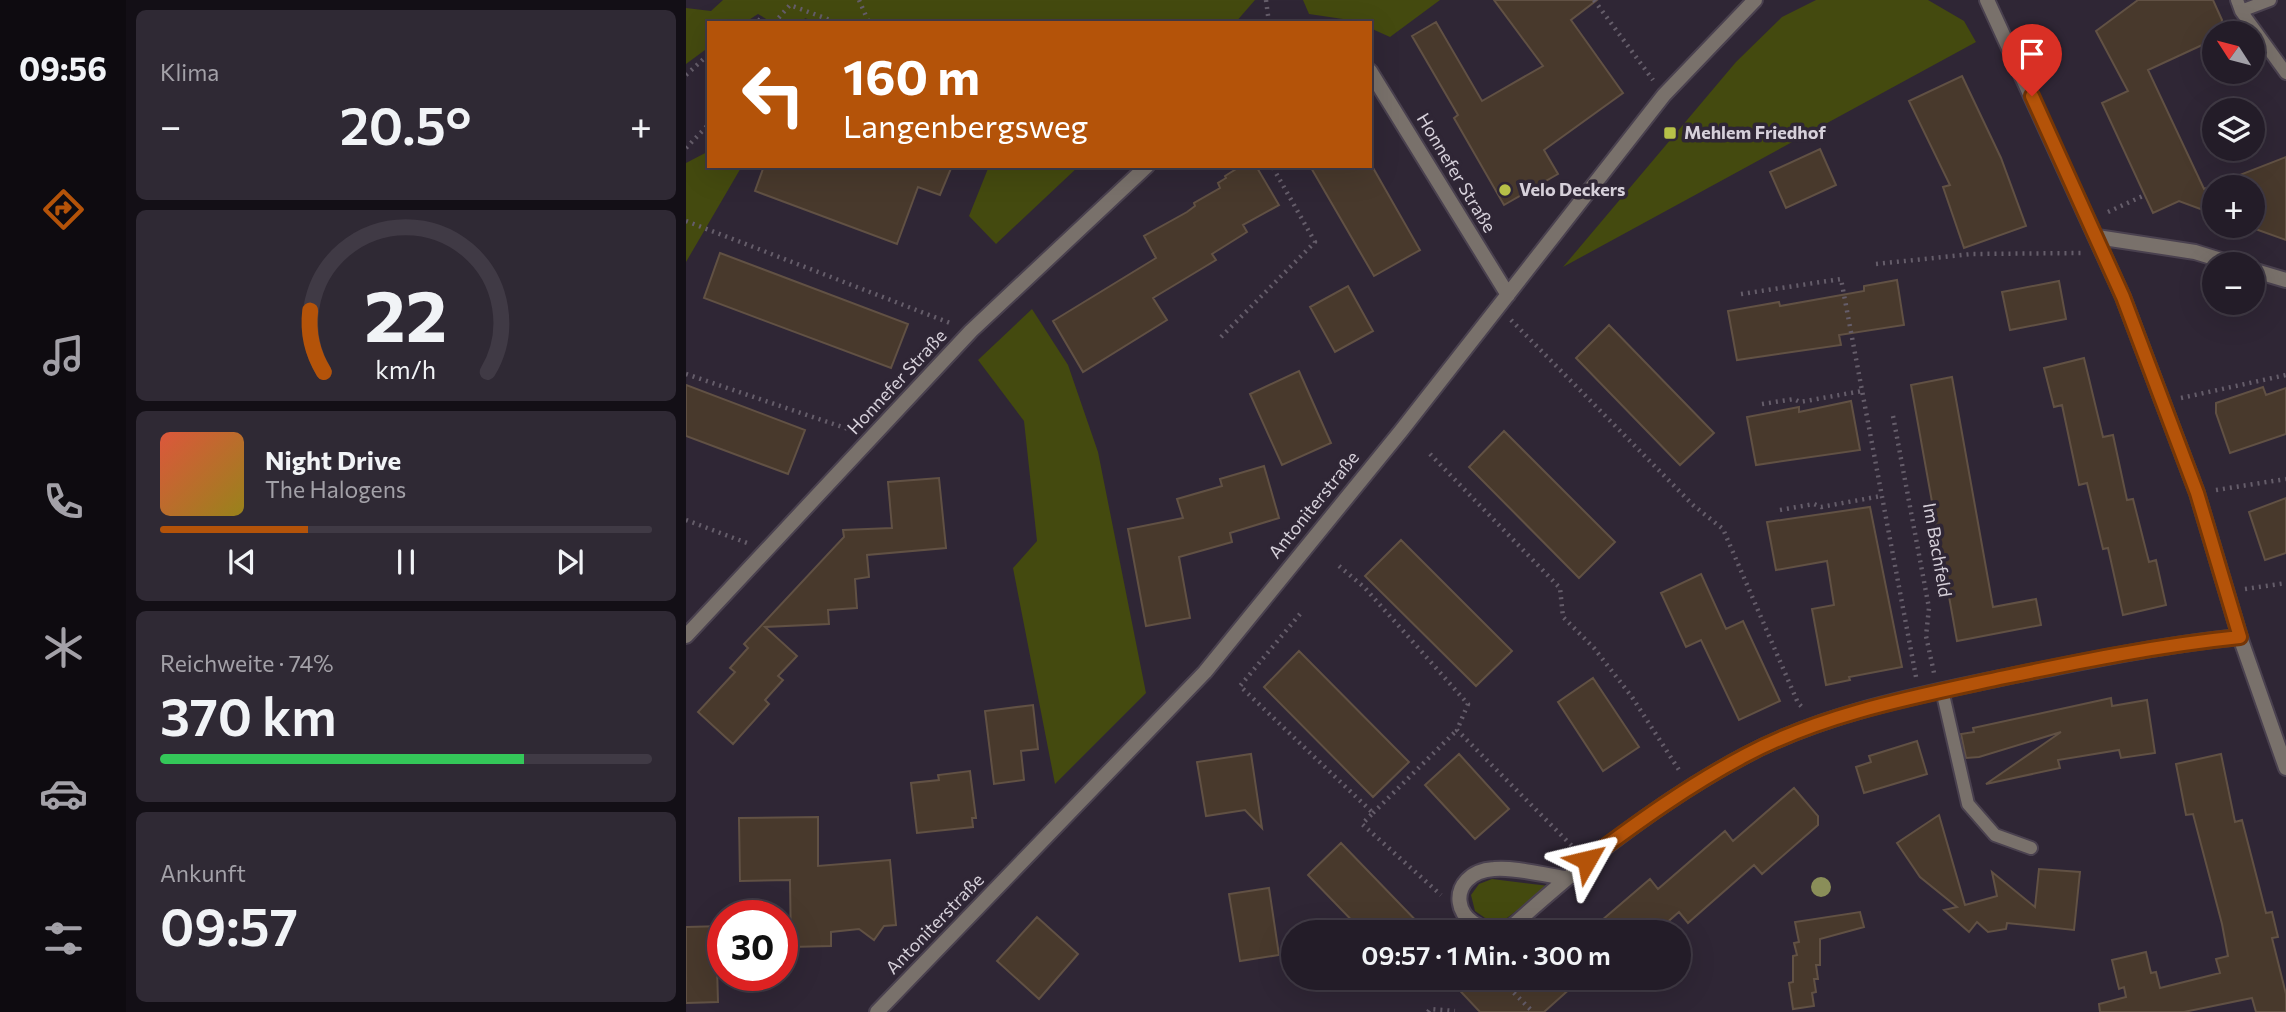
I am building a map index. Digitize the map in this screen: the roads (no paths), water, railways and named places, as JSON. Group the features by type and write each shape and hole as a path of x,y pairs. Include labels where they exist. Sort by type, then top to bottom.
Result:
{"street":[{"name":"Antoniterstraße","path":"877,1012 1205,671 1508,295 1664,95 1755,0"},
{"path":"1987,0 2090,221 2163,402 2197,493 2240,637 2286,768"},
{"name":"Honnefer Straße","path":"1372,74 1508,295"},
{"name":"Honnefer Straße","path":"686,636 971,331 1145,168"},
{"path":"2097,237 2202,254"},
{"path":"2265,274 2286,280"},
{"path":"1565,878 1494,868 1475,874 1461,893 1460,907 1465,918 1475,926 1490,932 1507,931 1587,860 1690,787 1748,754 1819,725 1942,690 2188,642 2240,637"}],"lane":[{"path":"2270,0 2239,5 2286,74"},
{"path":"1942,690 1968,804 1995,835 2031,848"}],"place":[{"name":"Mehlem Friedhof","path":"1670,133"},
{"name":"Velo Deckers","path":"1505,190"}]}
